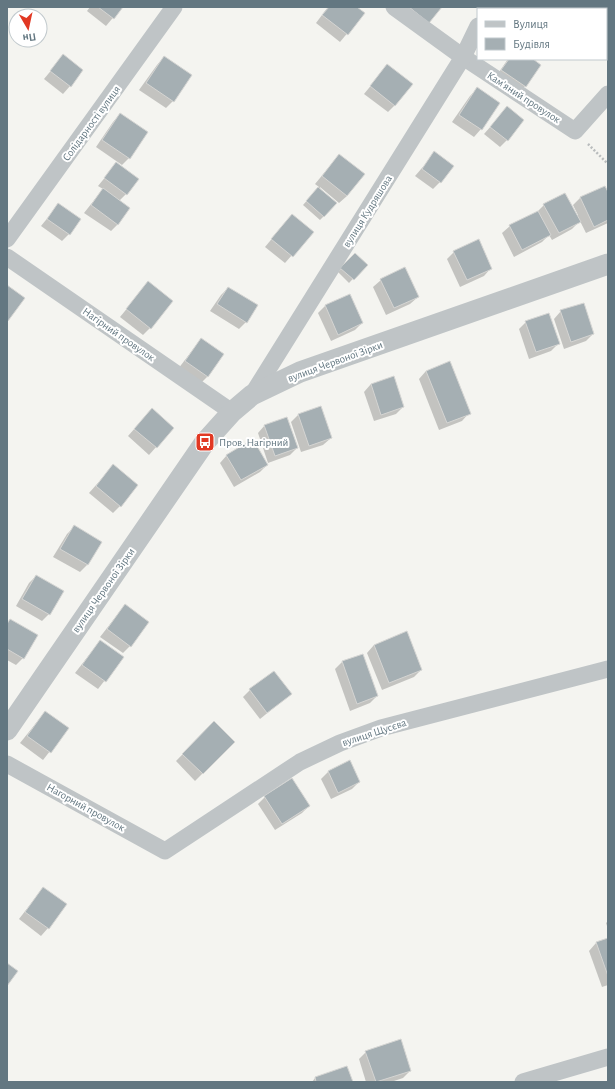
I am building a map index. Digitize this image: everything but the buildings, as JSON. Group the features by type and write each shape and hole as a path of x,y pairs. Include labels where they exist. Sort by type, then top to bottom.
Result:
{"street":[{"name":"Солідарності вулиця","path":"7,239 174,7"},
{"name":"Кам’яний провулок","path":"394,7 463,58 576,131"},
{"name":"вулиця Кудряшова","path":"252,395 463,58 477,28"},
{"path":"576,131 608,94"},
{"name":"Нагірний провулок","path":"7,257 232,412"},
{"name":"вулиця Червоної Зірки","path":"7,730 205,442 232,412 252,395 300,372 608,264"},
{"name":"вулиця Щусєва","path":"165,851 300,762 340,743 381,728 608,669"},
{"name":"Нагорний провулок","path":"7,764 165,851"},
{"path":"523,1082 608,1057"}],"path":[{"path":"576,131 608,164"}],"place":[{"name":"Пров. Нагірний","path":"205,442"}]}
